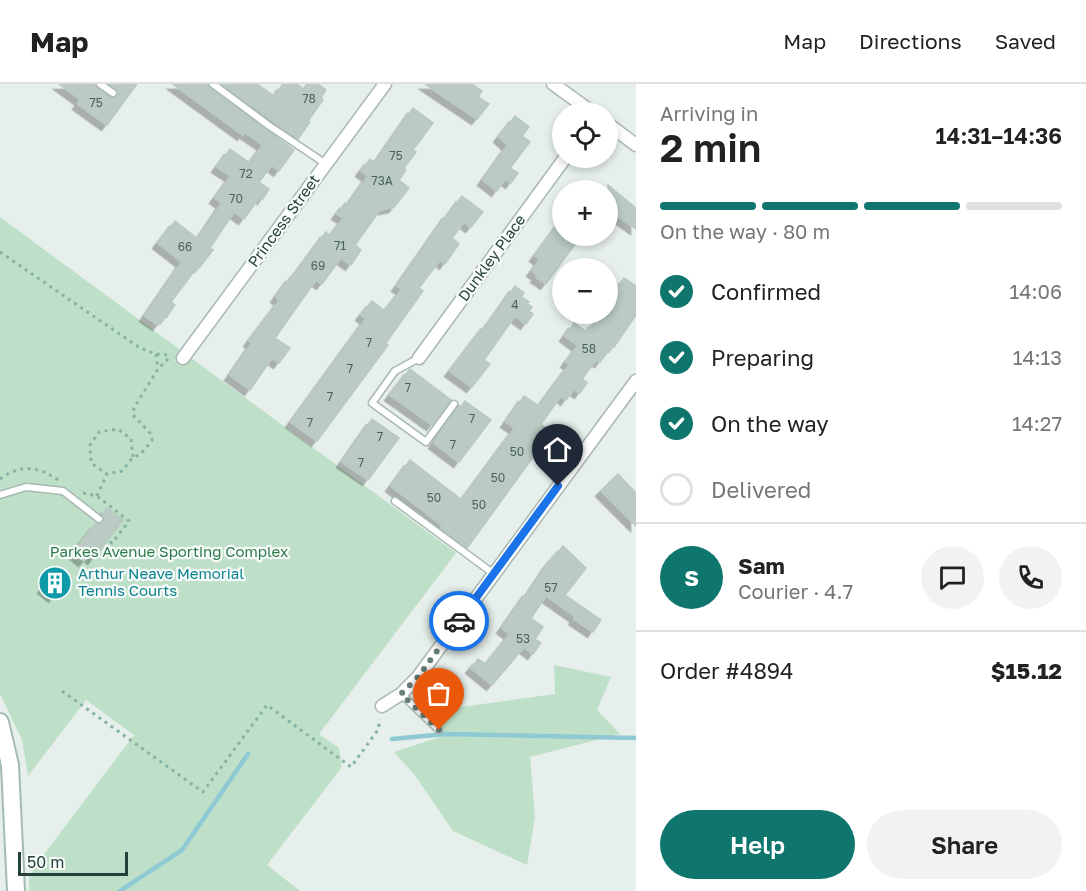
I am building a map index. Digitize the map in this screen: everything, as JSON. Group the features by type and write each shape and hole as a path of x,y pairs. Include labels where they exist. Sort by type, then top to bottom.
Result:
{"street":[{"name":"Princess Street","path":"183,358 385,84"},
{"path":"553,84 577,102"},
{"path":"618,132 636,145"},
{"name":"Dunkley Place","path":"419,358 558,168"},
{"path":"382,706 401,694 418,677 636,381"},
{"path":"0,722 10,765 16,891"}],"lane":[{"path":"100,84 113,93"},
{"path":"213,84 268,126 326,164"},
{"path":"419,358 395,371 372,403 426,442 454,404"},
{"path":"0,495 26,487 63,491 99,519"},
{"path":"395,501 494,574"},
{"path":"401,694 439,730"}],"path":[{"path":"0,252 140,348 156,354 172,355 158,369 134,408 133,415 150,433 152,440 139,456 133,457 122,471 107,474 91,463 90,445 99,432 118,429 131,439 133,457"},
{"path":"156,354 158,369"},
{"path":"97,496 107,474"},
{"path":"62,691 203,792 267,705 351,767 378,730 382,706"}],"green space":[{"name":"Parkes Avenue Sporting Complex","path":"0,217 456,553 319,734 339,748 342,767 267,865 300,891 29,891 29,877 39,861 134,735 86,700 28,776 22,740 0,694"},
{"path":"554,665 611,677 597,710 620,734 530,757 535,817 527,865 453,831 414,774 394,752 443,736 433,711 555,694"}],"building":[{"path":"59,84 95,84 97,88 113,98 117,96 118,91 109,84 137,84 107,125 78,104 81,100"},
{"path":"173,84 208,84 210,88 294,150 279,171 272,165 259,182 269,189 244,219 234,212 210,248 213,250 171,302 175,305 158,325 145,316 182,262 158,243 175,221 198,239 222,203 215,198 231,176 217,167 230,149 250,163 263,145 244,132 243,135"},
{"path":"222,84 257,84 274,96 283,84 297,84 303,89 307,84 318,84 326,90 321,98 323,100 298,139"},
{"path":"425,84 472,84 482,91 478,97 489,104 477,119"},
{"path":"413,108 433,123 413,150 416,152 404,168 406,170 399,180 409,188 394,207 380,210 355,245 361,250 351,265 341,258 322,284 316,280 275,338 290,348 279,363 272,358 250,390 230,375 252,343 249,341 280,300 276,297 291,276 293,277 326,232 330,236 344,218 337,214 345,203 348,205 368,176 361,171 370,159 375,163"},
{"path":"515,116 529,127 522,136 530,142 510,168 518,173 511,183 505,179 497,191 483,180 508,145 499,137"},
{"path":"618,193 636,208 636,229 618,216"},
{"path":"462,196 483,212 471,227 464,222 452,238 459,244 445,264 440,260 419,288 423,291 386,343 388,345 317,441 291,422 366,319 361,315 372,301 385,311 402,289 397,286"},
{"path":"552,233 552,246 574,246 565,258 552,258 552,276 546,284 532,271 540,260 535,256"},
{"path":"624,278 636,286 636,315 614,347 612,346 600,362 596,360 582,379 587,383 580,393 574,389 566,400 561,396 541,424 549,430 536,453 467,548 441,528 443,526 391,486 410,460 462,500 515,428 506,422 524,396 539,406 570,364 566,362 578,346 565,336 573,324 587,332 593,324 618,324 618,286"},
{"path":"515,286 524,293 521,297 529,302 527,304 532,307 529,311 533,314 526,324 515,316 484,360 490,364 472,387 450,371 486,324 487,326"},
{"path":"410,369 451,400 432,425 390,395"},
{"path":"465,401 491,420 459,462 434,443 459,405 461,407"},
{"path":"372,419 399,438 368,480 342,462"},
{"path":"618,474 636,493 636,526 601,491"},
{"path":"107,508 123,520 93,559 89,555 84,561 73,552 96,523 103,522 102,515"},
{"path":"563,546 586,568 565,595 601,620 593,632 546,596 531,618 543,627 535,639 541,643 533,654 524,647 492,685 471,668 478,659 486,664 510,634 502,628"},
{"name":"Arthur Neave Memorial Tennis Courts","path":"57,570 68,577 54,597 43,588"}],"waterway":[{"path":"392,739 445,734 636,738"},
{"path":"120,891 182,850 248,754"}],"way so far":[{"path":"439,730 401,694 418,677 459,621"}],"place":[{"name":"Arthur Neave Memorial Tennis Courts","path":"55,583"}],"route":[{"path":"459,621 558,486"}]}
